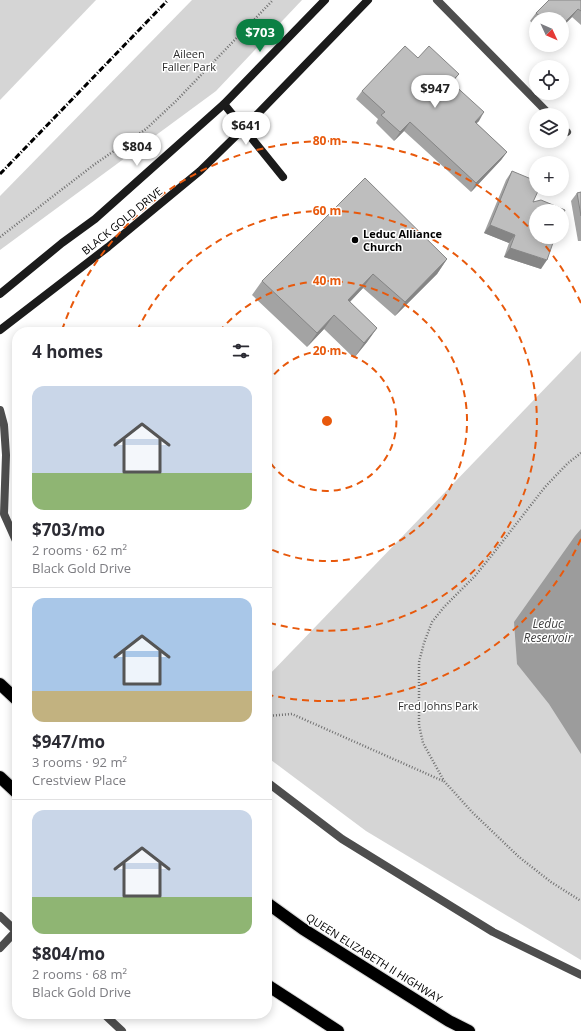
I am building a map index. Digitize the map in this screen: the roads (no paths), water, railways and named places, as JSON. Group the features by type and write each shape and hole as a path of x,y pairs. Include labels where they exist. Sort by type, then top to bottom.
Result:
{"highway":[{"path":"0,684 12,695"},
{"path":"0,777 12,788"},
{"name":"QUEEN ELIZABETH II HIGHWAY","path":"272,908 302,929 449,1021 468,1031"},
{"path":"272,988 338,1031"},
{"path":"449,1021 473,1031"}],"main road":[{"name":"BLACK GOLD DRIVE","path":"0,294 62,243 95,219 224,104 325,0"},
{"name":"BLACK GOLD DRIVE","path":"0,330 114,242 200,171 244,128 368,0"},
{"path":"224,104 283,177"}],"street":[{"path":"438,0 543,108"},
{"path":"0,410 4,425 6,455 4,514 12,532"},
{"path":"272,786 342,839 493,932 581,975"},
{"path":"0,916 12,927"},
{"path":"0,948 12,936"},
{"path":"109,1019 122,1031"}],"water":[{"name":"Leduc Reservoir","path":"581,529 581,754 549,704 517,664 514,622"}],"railway":[{"path":"0,174 168,0"}],"place":[{"name":"Leduc Alliance Church","path":"355,240"}],"park label":[{"name":"Aileen Faller Park","path":"189,60"},
{"name":"Fred Johns Park","path":"438,706"}]}
